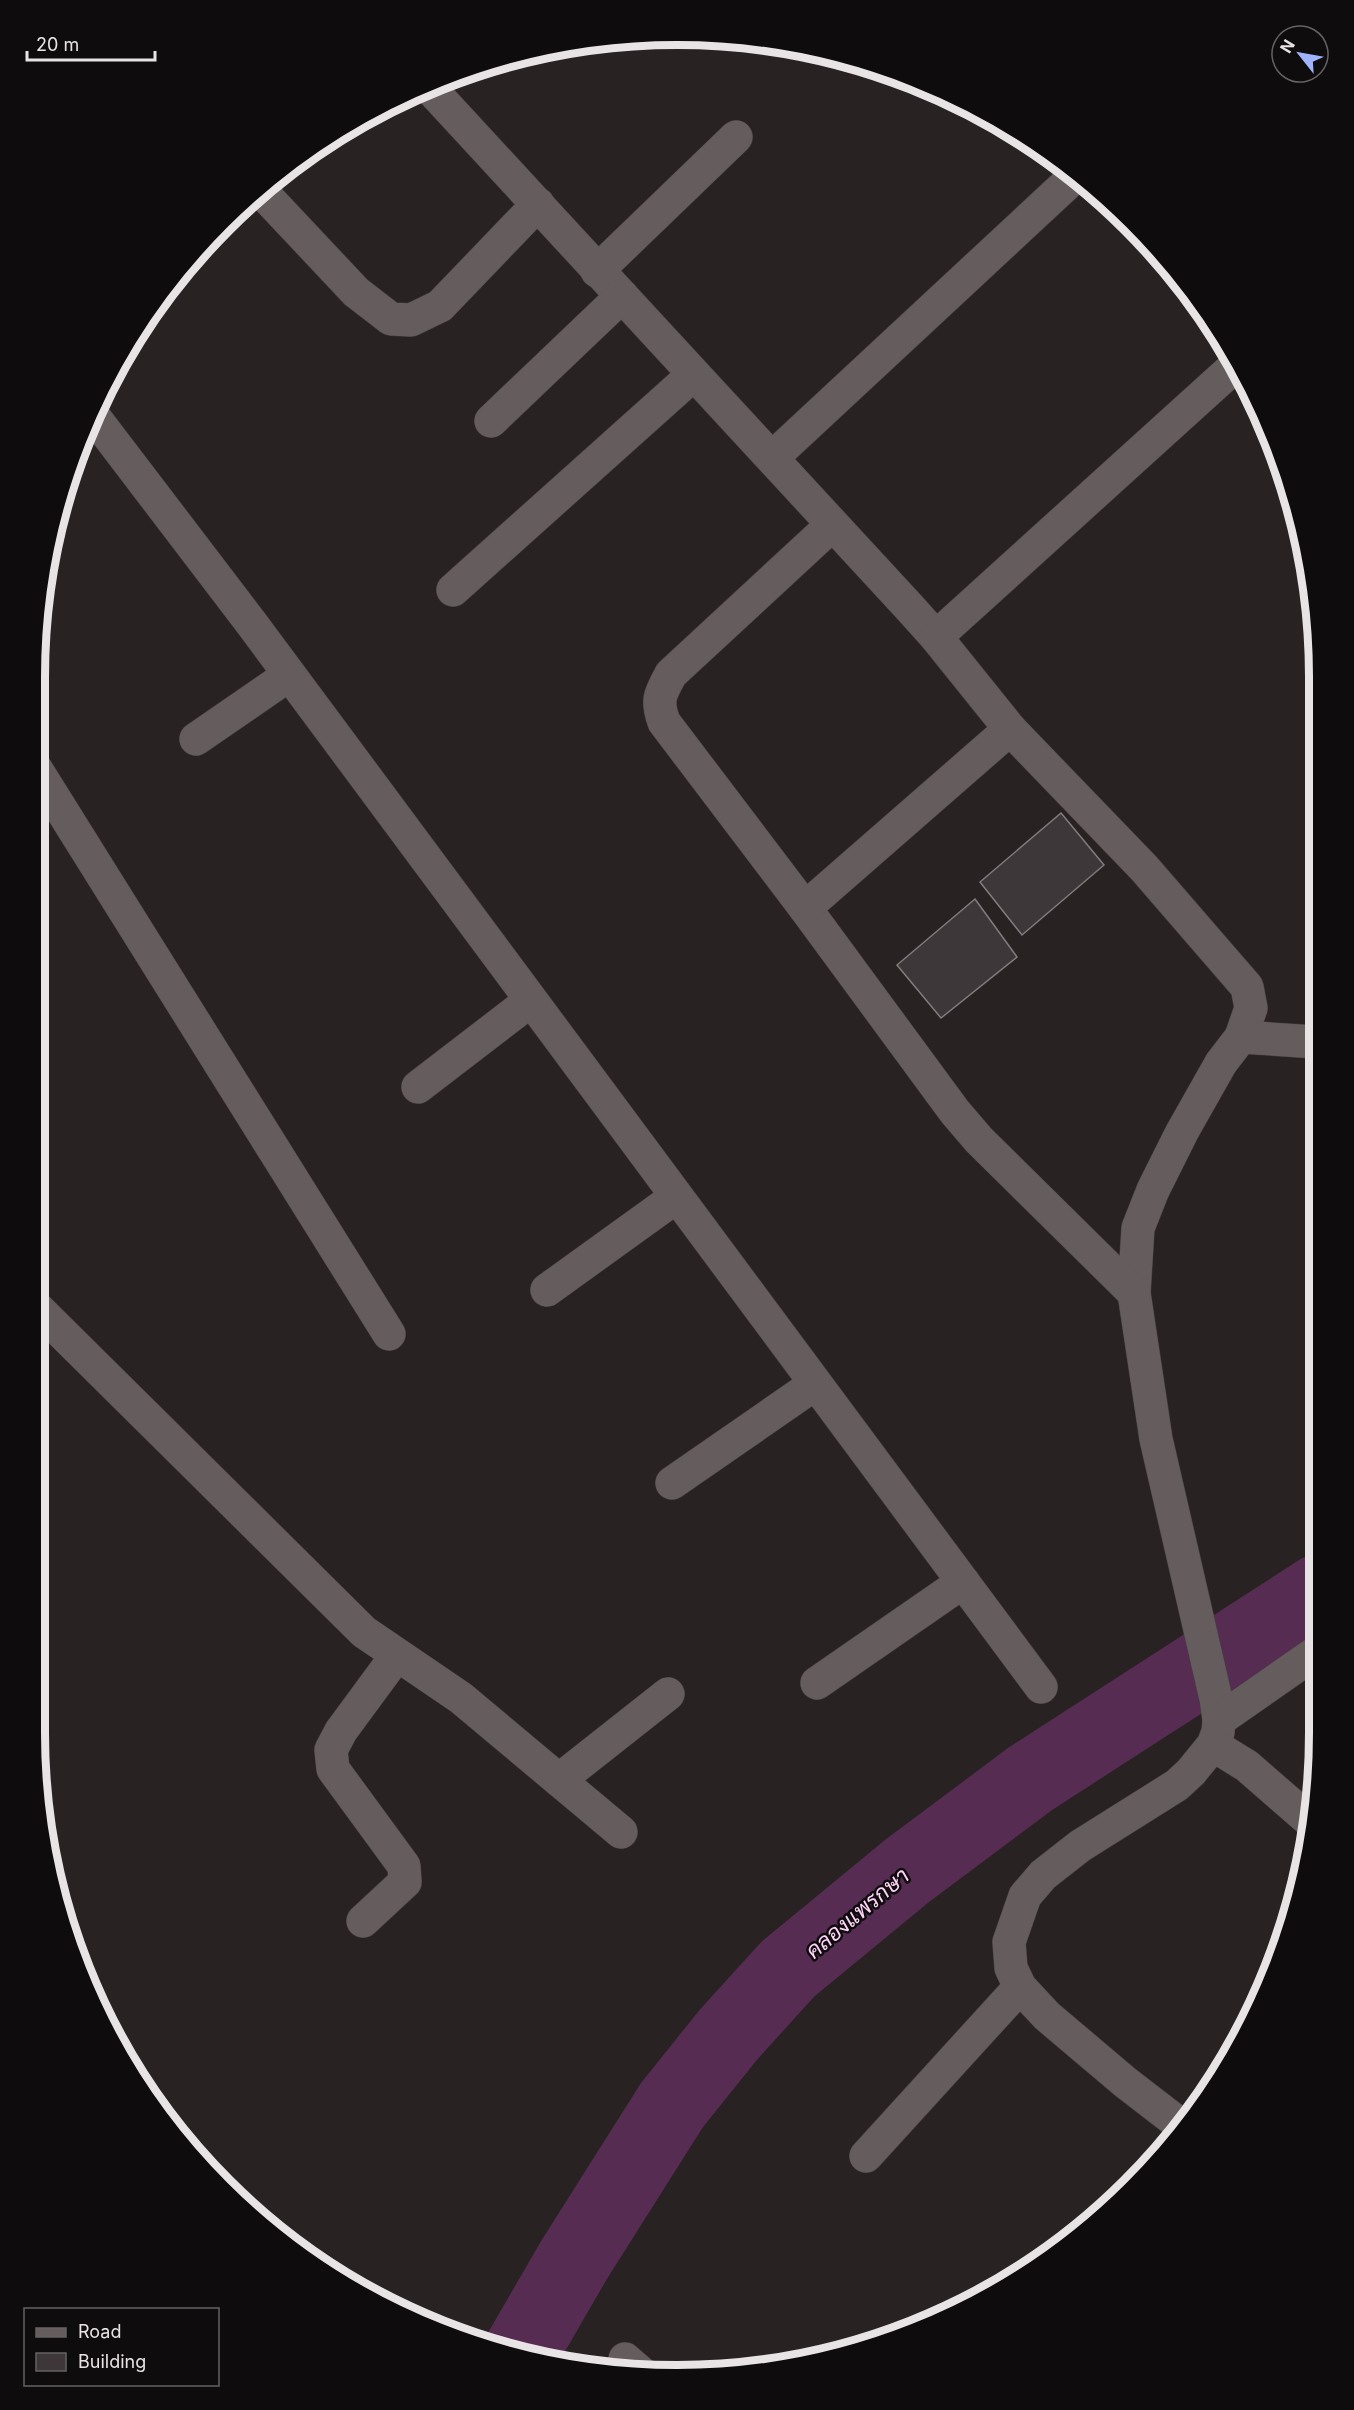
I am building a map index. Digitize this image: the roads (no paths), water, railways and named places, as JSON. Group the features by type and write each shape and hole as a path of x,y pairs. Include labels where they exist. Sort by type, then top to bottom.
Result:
{"street":[{"path":"435,93 936,637 1010,729 1144,868 1247,987 1251,1008 1241,1037 1221,1063 1153,1190 1138,1228 1134,1293 1139,1339 1156,1439 1202,1637 1216,1721 1247,1766 1304,1816"},
{"path":"597,271 736,137"},
{"path":"772,458 1069,182"},
{"path":"266,197 356,292 391,319 411,320 440,306 538,204"},
{"path":"491,421 622,296"},
{"path":"936,637 1230,371"},
{"path":"453,590 693,375"},
{"path":"99,423 289,675 1041,1687"},
{"path":"832,525 671,674 660,693 658,707 664,722 955,1112 979,1140 1134,1293"},
{"path":"196,739 289,675"},
{"path":"805,908 1010,729"},
{"path":"45,783 389,1334"},
{"path":"418,1087 530,1001"},
{"path":"1241,1037 1309,1042"},
{"path":"547,1290 676,1197"},
{"path":"45,1316 357,1625 462,1698 621,1832"},
{"path":"672,1483 815,1384"},
{"path":"817,1683 963,1582"},
{"path":"363,1921 405,1882 405,1866 333,1769 331,1750 341,1731 397,1655"},
{"path":"1176,2121 1047,2016 1020,1987 1011,1968 1010,1942 1025,1896 1043,1875 1080,1846 1177,1785 1191,1772 1216,1721 1309,1657"},
{"path":"559,1780 668,1694"},
{"path":"866,2156 1020,1987"}],"waterway":[{"name":"คลองแพรกษา","path":"524,2346 574,2260 672,2105 729,2034 788,1969 907,1871 1030,1779 1309,1599"}]}
